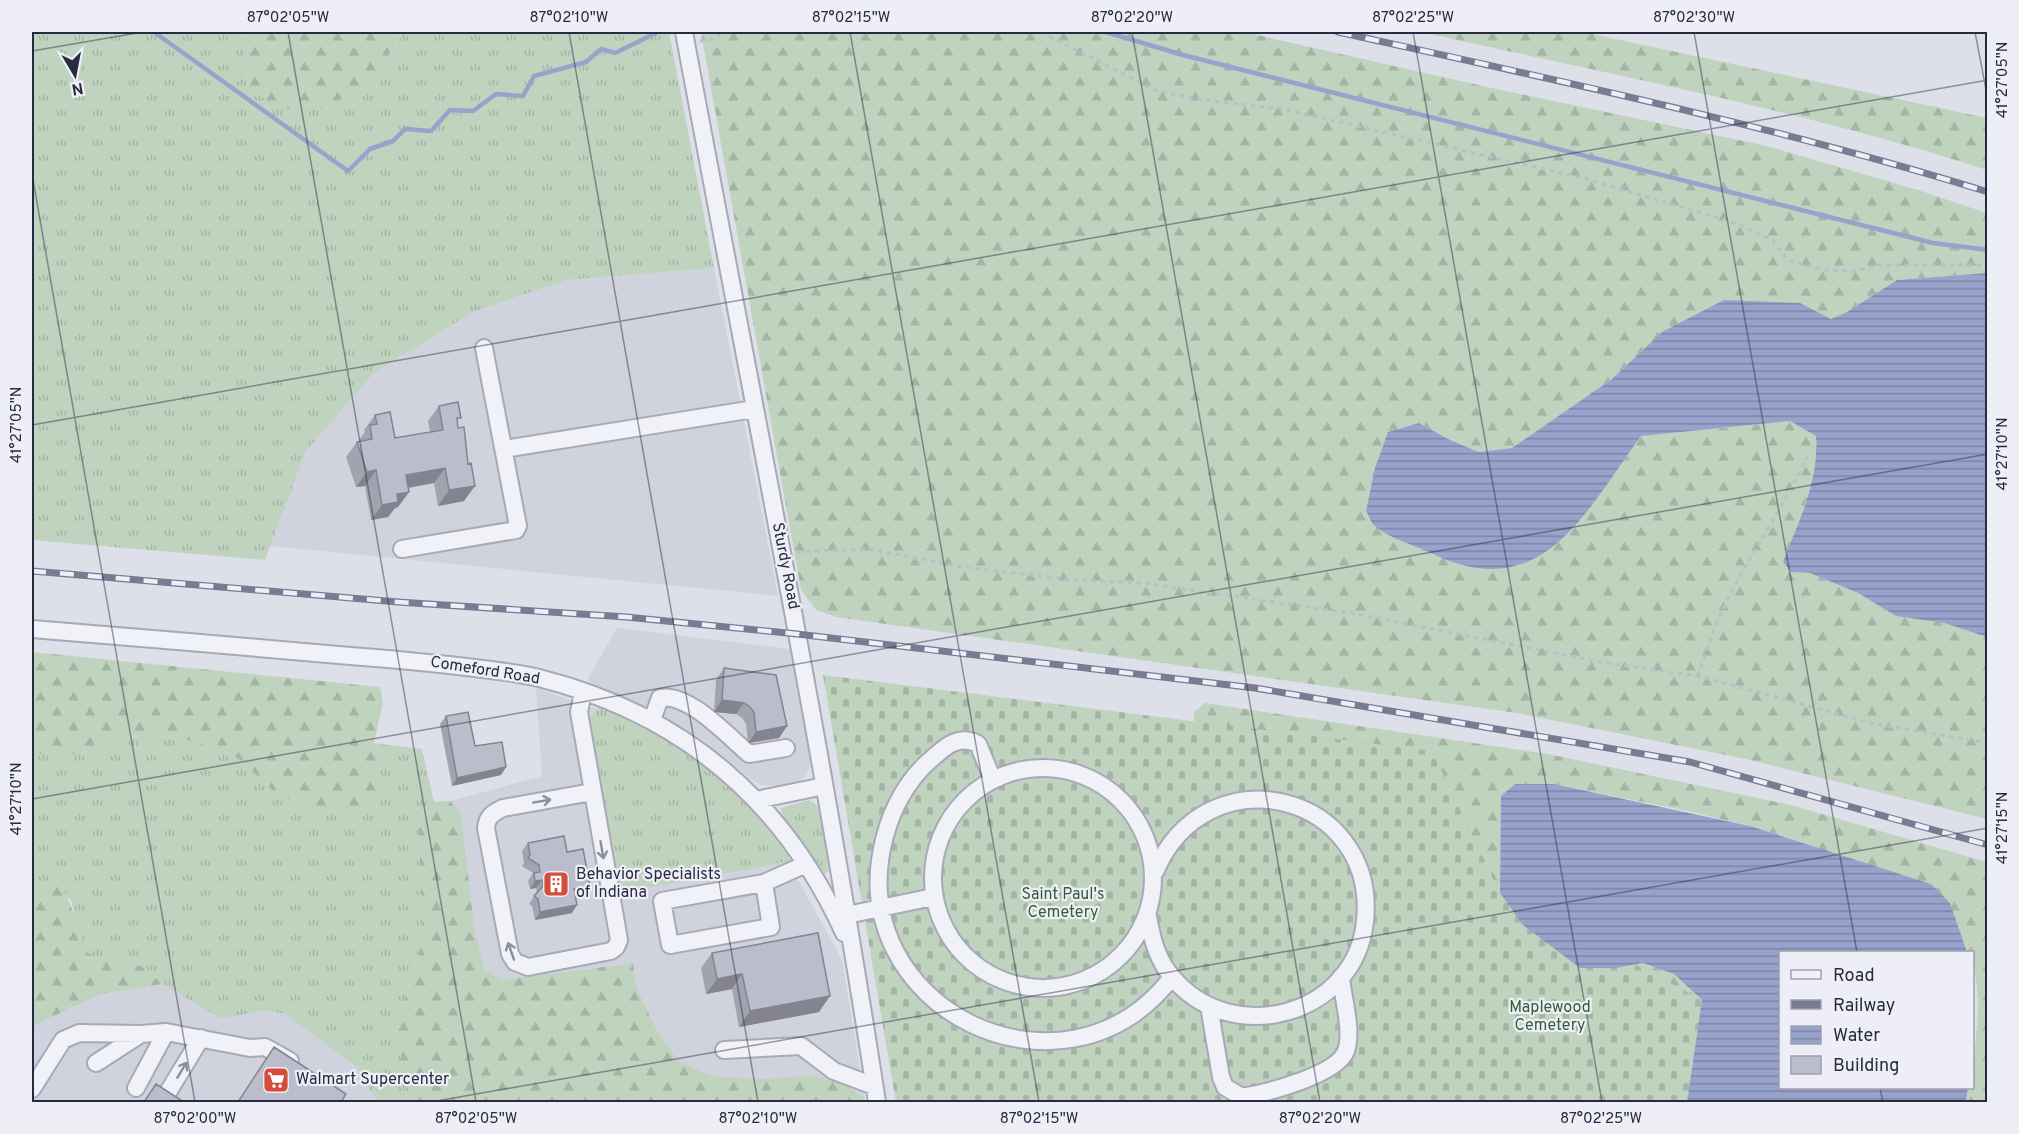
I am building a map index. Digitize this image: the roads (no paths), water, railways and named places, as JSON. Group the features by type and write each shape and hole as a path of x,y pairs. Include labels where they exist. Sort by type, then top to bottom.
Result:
{"street":[{"name":"Sturdy Road","path":"685,37 783,554 855,956 875,1094"},
{"path":"402,549 516,530 518,526 484,348"},
{"path":"504,449 754,409"},
{"name":"Comeford Road","path":"32,629 417,661 538,678 584,692 652,720 689,741 728,772 756,800 806,864 835,913 855,956"},
{"path":"584,692 579,712 619,940 611,951 528,967 518,964 510,954 486,820 492,813 504,808 592,792"},
{"path":"652,720 660,698 668,696 687,702 749,754 786,748"},
{"path":"993,780 978,744 970,740 958,740 944,748 924,766 903,793 889,820 881,851 879,878 882,908 896,953 913,978 934,1001 960,1020 986,1032 1013,1039 1060,1041 1111,1027 1137,1012 1159,994 1172,977"},
{"path":"1148,916 1133,943 1107,968 1072,985 1038,989 1005,982 987,974 969,961 944,928 933,897 933,860 948,820 963,802 993,780 1032,768 1055,768 1086,776 1101,784 1122,801 1138,821 1151,854 1154,874"},
{"path":"756,800 824,786"},
{"path":"1268,800 1299,808 1314,815 1341,838 1359,868 1364,884 1366,904 1362,940 1354,957 1341,977 1320,997 1285,1014 1237,1016 1209,1006 1184,990 1172,977 1152,939 1148,916 1154,874 1163,852 1178,833 1207,811 1228,803 1268,800"},
{"path":"764,883 771,927 670,945 662,901 764,883 806,864"},
{"path":"847,915 933,897"},
{"path":"1209,1006 1221,1077 1225,1087 1242,1097 1257,1095 1326,1071 1337,1064 1345,1053 1348,1041 1341,977"},
{"path":"136,1088 165,1032"},
{"path":"32,1089 63,1040 79,1033 165,1032 250,1048 265,1047 308,1073"},
{"path":"96,1063 141,1034"},
{"path":"162,1102 201,1038"},
{"path":"724,1050 801,1046 834,1071 875,1094"}],"water":[{"path":"1987,273 1987,637 1944,623 1896,616 1858,593 1810,573 1791,572 1783,562 1811,485 1816,436 1790,421 1641,436 1600,495 1556,544 1530,560 1501,568 1468,566 1401,541 1375,526 1366,511 1375,468 1388,432 1419,423 1450,440 1479,452 1512,448 1612,379 1662,332 1724,300 1800,303 1831,319 1847,312 1897,280"},
{"path":"1515,784 1554,784 1750,826 1931,884 1950,903 1967,951 1779,951 1779,1089 1968,1089 1966,1102 1687,1102 1702,1000 1674,974 1643,963 1615,968 1580,968 1523,925 1500,893 1501,796"}],"waterway":[{"path":"154,32 348,171 370,149 393,141 405,129 431,131 450,110 473,111 496,94 523,96 534,76 586,62 601,49 615,53 658,32"},
{"path":"1106,32 1183,55 1933,243 1988,250"}],"railway":[{"path":"1338,32 1746,125 1988,192"},
{"path":"32,571 398,602 626,617 797,634 1255,688 1690,762 1988,845"}],"place":[{"name":"Behavior Specialists of Indiana","path":"556,884"},
{"name":"Walmart Supercenter","path":"276,1080"}],"park label":[{"name":"Saint Paul's Cemetery","path":"1063,904"},
{"name":"Maplewood Cemetery","path":"1550,1017"}]}
